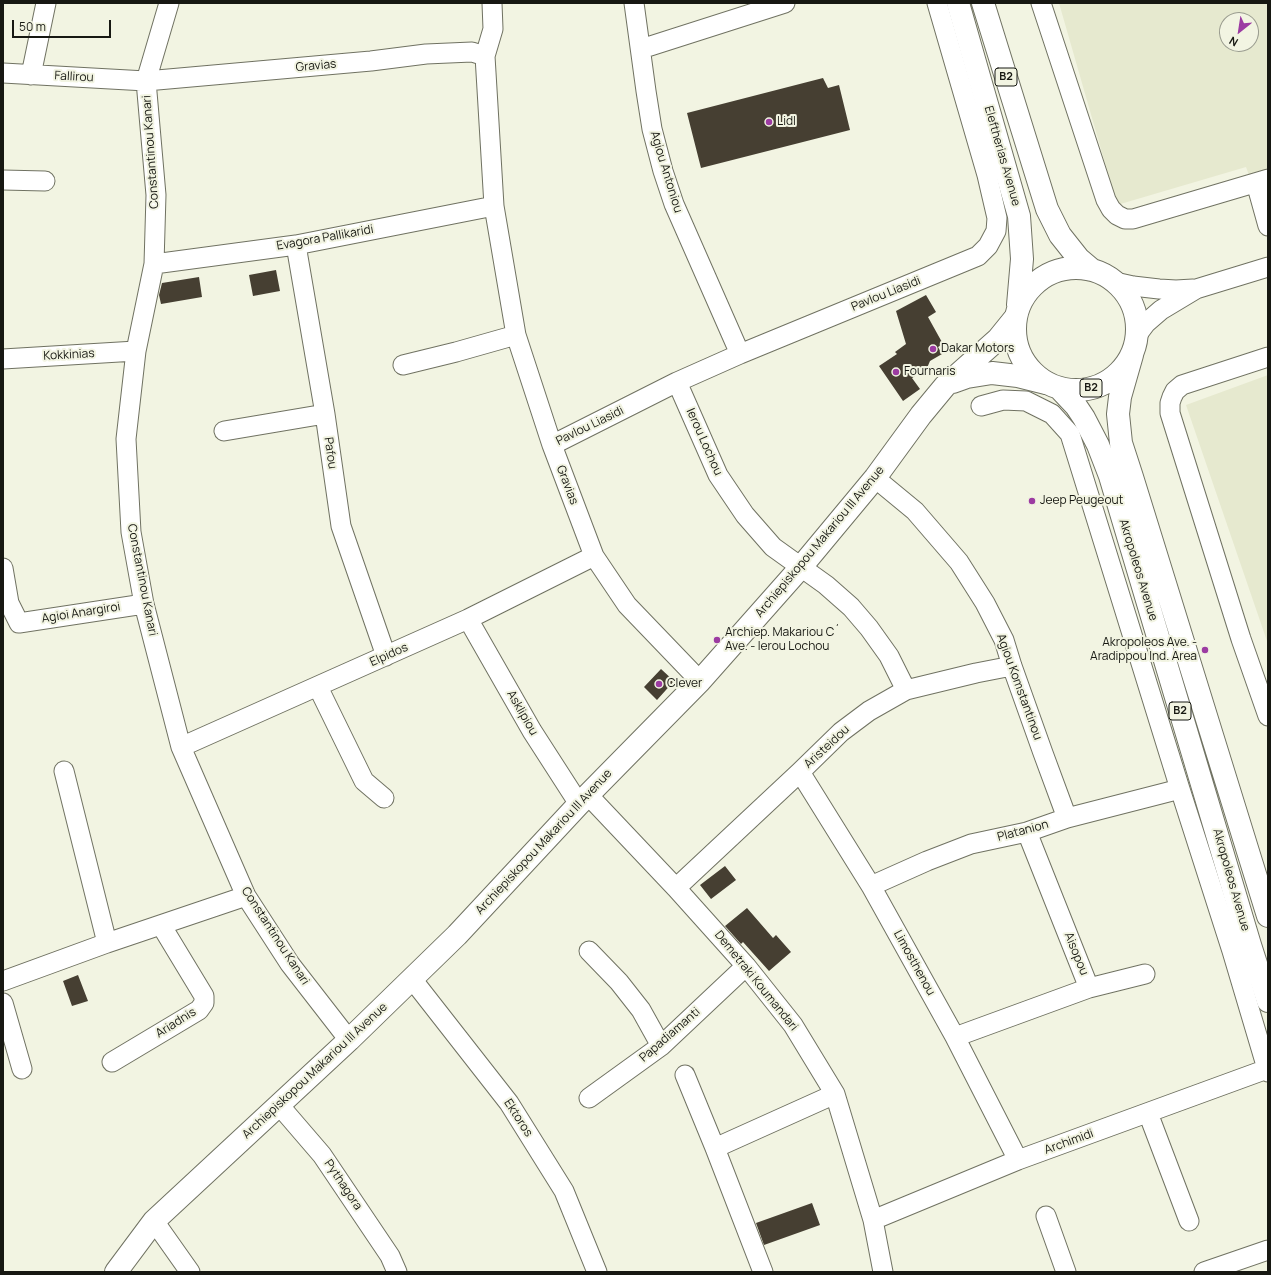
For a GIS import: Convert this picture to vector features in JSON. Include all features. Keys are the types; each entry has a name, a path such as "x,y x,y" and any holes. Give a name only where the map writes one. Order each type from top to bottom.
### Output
{"main road":[{"name":"Eleftherias Avenue","path":"958,3 1019,216 1022,259 1016,315"},
{"name":"B2","path":"983,3 1047,208 1060,235 1079,259 1092,270"},
{"name":"B2","path":"1084,268 1092,270 1115,282 1124,291 1132,306 1137,323 1134,345 1119,374 1110,381 1098,387 1086,390 1073,391 1053,386 1031,371 1020,356 1015,337 1016,315 1025,295 1035,284 1047,275 1066,269 1084,268"},
{"name":"Archiepiskopou Makariou III Avenue","path":"116,1272 154,1221 349,1040 412,979 456,935 583,800 700,681 801,567 875,478 945,386 998,339 1016,315"},
{"name":"Akropoleos Avenue","path":"1134,345 1119,403 1118,414 1121,443 1268,916"},
{"name":"Archiepiskopou Makariou III Avenue","path":"945,386 967,376 992,373 1018,376 1053,386"},
{"name":"Akropoleos Avenue","path":"1053,386 1076,406 1084,418 1098,445 1110,476 1268,1001"}],"street":[{"path":"31,75 46,3"},
{"name":"Constantinou Kanari","path":"169,3 146,81 156,195 154,264 136,351 126,439 131,532 144,604 181,747 246,896 290,964 349,1040"},
{"name":"Gravias","path":"492,3 492,29 485,56 494,206 516,335 552,445 594,556 627,605 700,681"},
{"name":"Agiou Antoniou","path":"634,3 652,129 663,171 674,204 740,354"},
{"path":"641,49 785,3"},
{"name":"Pavlou Liasidi","path":"552,445 677,382 740,354 978,256 988,246 996,231 997,218 987,175 937,3"},
{"path":"1042,3 1106,200 1111,209 1117,215 1124,219 1133,219 1262,181 1268,226"},
{"name":"Gravias","path":"146,81 371,61 426,54 472,52 485,56"},
{"name":"Fallirou","path":"3,73 146,81"},
{"path":"3,180 45,181"},
{"name":"Evagora Pallikaridi","path":"154,264 296,245 494,206"},
{"name":"Pafou","path":"296,245 341,526 386,656"},
{"path":"1134,345 1146,323 1161,310 1196,289 1268,267"},
{"path":"1115,282 1159,289 1196,289"},
{"path":"403,365 516,335"},
{"name":"Kokkinias","path":"3,359 136,351"},
{"path":"1268,357 1182,385 1175,391 1172,397 1170,403 1170,413 1236,624 1268,716"},
{"name":"Ierou Lochou","path":"677,382 718,476 745,515 773,547 826,585 851,607 870,628 889,656 906,690"},
{"path":"981,406 1003,400 1026,401 1052,414 1070,434 1232,951 1267,1071"},
{"path":"224,431 324,414"},
{"name":"Agiou Komstantinou","path":"875,478 915,511 959,562 985,603 1004,640 1012,666 1068,818"},
{"name":"Elpidos","path":"181,747 468,619 594,556"},
{"name":"Agioi Anargiroi","path":"3,568 9,603 19,622 144,604"},
{"name":"Asklipiou","path":"468,619 532,731 583,800"},
{"name":"Aristeidou","path":"676,888 841,732 870,711 906,690 1012,666"},
{"path":"318,686 364,781 384,798"},
{"path":"64,771 107,942"},
{"name":"Limosthenou","path":"800,772 871,886 955,1037 1018,1160"},
{"name":"Platanion","path":"871,886 927,860 971,844 1027,832 1068,818 1180,789"},
{"name":"Demetraki Koumandari","path":"583,800 676,888 746,966 793,1025 835,1094 873,1220 884,1272"},
{"name":"Aisopou","path":"955,1037 1089,988 1027,832"},
{"path":"3,981 107,942 246,896"},
{"name":"Ariadnis","path":"112,1062 199,1010 204,1003 204,996 161,925"},
{"path":"589,951 619,982 641,1010 661,1046"},
{"name":"Papadiamanti","path":"589,1098 661,1046 746,966"},
{"path":"1089,988 1146,974"},
{"name":"Ektoros","path":"412,979 509,1103 564,1191 597,1272"},
{"path":"3,1003 7,1028 22,1069"},
{"name":"Archimidi","path":"873,1220 1018,1160 1267,1071"},
{"path":"685,1075 763,1272"},
{"path":"715,1148 835,1094"},
{"name":"Pythagora","path":"279,1105 322,1155 390,1256 397,1272"},
{"path":"1148,1113 1189,1221"},
{"path":"1046,1216 1066,1272"},
{"path":"154,1221 190,1272"},
{"path":"1204,1272 1268,1250"}],"shaded area":[{"path":"1059,3 1268,3 1268,228 1246,167 1117,205"},
{"path":"1268,375 1268,644 1186,405"}],"building":[{"name":"Lidl","path":"823,78 828,88 839,85 850,130 701,168 687,113"},
{"path":"276,270 280,291 253,296 249,275"},
{"path":"199,277 202,297 161,304 159,295 162,283"},
{"path":"926,295 936,312 928,317 943,344 938,347 942,354 930,361 927,368 912,378 920,389 903,401 879,366 897,354 895,352 906,344 896,311"},
{"name":"Clever","path":"661,669 674,681 657,700 644,687"},
{"path":"725,866 736,880 711,899 700,885"},
{"path":"747,908 773,938 776,935 791,952 769,971 743,942 741,944 725,926"},
{"path":"78,975 88,1001 72,1006 63,981"},
{"path":"812,1203 820,1225 764,1245 756,1223"}],"place":[{"name":"Lidl","path":"769,122"},
{"name":"Dakar Motors","path":"933,349"},
{"name":"Fournaris","path":"896,372"},
{"name":"Jeep Peugeout","path":"1032,501"},
{"name":"Archiep. Makariou C´ Ave. - Ierou Lochou","path":"717,640"},
{"name":"Akropoleos Ave. - Aradippou Ind. Area","path":"1205,650"},
{"name":"Clever","path":"659,684"}]}
